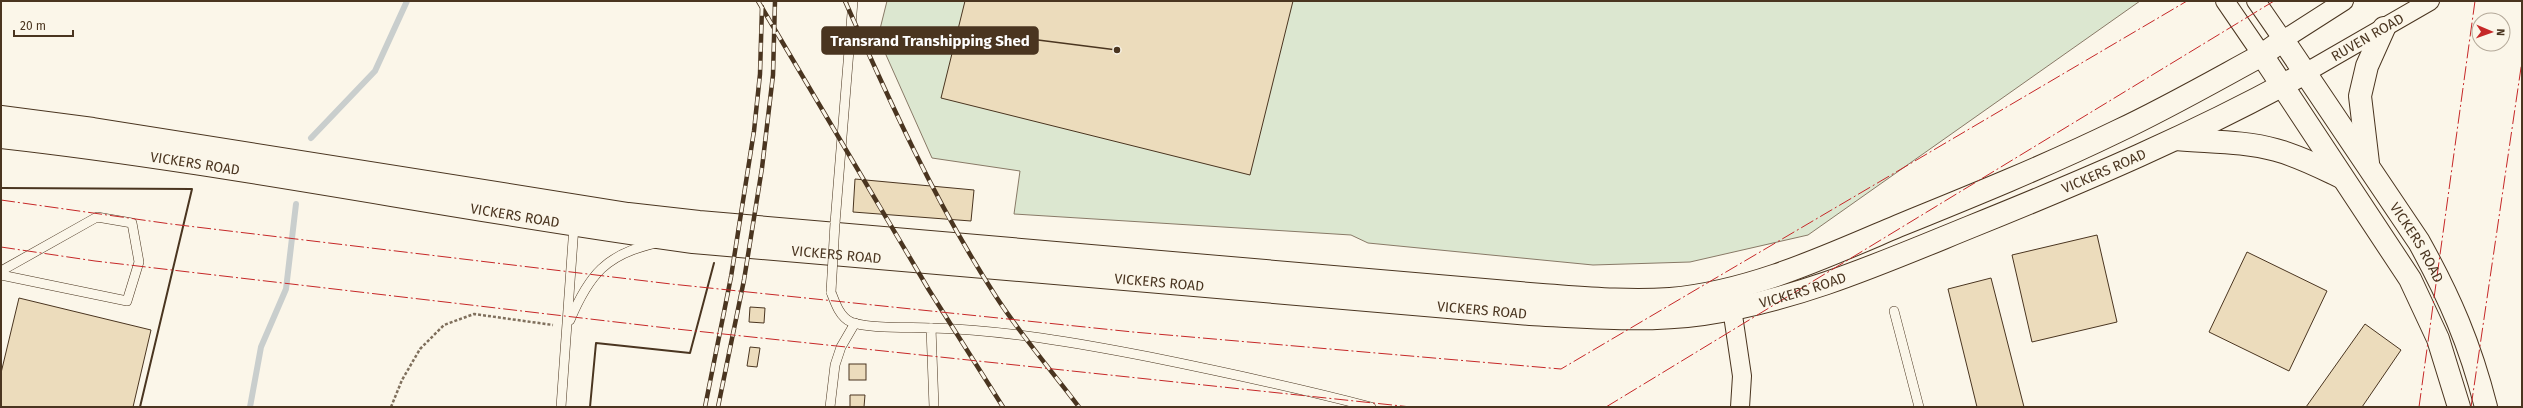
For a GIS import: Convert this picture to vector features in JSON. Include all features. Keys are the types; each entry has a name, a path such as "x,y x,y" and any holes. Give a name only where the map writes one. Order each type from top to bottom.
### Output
{"main road":[{"path":"2369,169 2360,96 2367,66 2384,28"},
{"name":"VICKERS ROAD","path":"1,137 82,146 570,218 699,222 1607,300 1671,298 1731,299 1782,273 2059,159 2173,103 2262,55 2284,40 2419,242 2446,293 2466,338 2486,407"},
{"name":"VICKERS ROAD","path":"2262,55 2342,178 2396,256 2424,306 2440,346 2458,407"},
{"name":"VICKERS ROAD","path":"1,117 108,131 570,218 673,240 807,254 1537,314 1642,319 1674,318 1731,299 1837,279 1909,252 2083,181 2176,140 2305,73"},
{"path":"2176,140 2251,145 2276,150 2305,159 2342,178"}],"street":[{"path":"2225,1 2262,55"},
{"path":"2256,1 2284,40 2344,1"},
{"name":"RUVEN ROAD","path":"2305,73 2430,1"},
{"path":"1731,299 1742,376 1740,407"}],"lane":[{"path":"853,1 836,208 831,292 835,305 844,316 855,323 981,330 1108,349 1297,388 1371,407"},
{"path":"1,271 98,217 132,223 139,262 127,301 1,275"},
{"path":"561,407 567,326 570,218"},
{"path":"567,326 581,294 595,273 618,257 641,247 673,240"},
{"path":"1894,311 1919,407"},
{"path":"830,407 835,364 841,347 855,323"},
{"path":"931,328 934,407"}],"path":[{"path":"391,407 402,380 420,349 444,325 474,314 567,326"}],"green space":[{"path":"887,1 2140,1 1808,235 1690,262 1593,265 1368,243 1351,235 1014,214 1020,171 932,158 878,37"}],"building":[{"path":"965,1 1293,1 1250,175 941,98"},
{"path":"855,179 974,190 971,221 853,212"},
{"path":"2097,235 2117,322 2032,342 2012,255"},
{"path":"2247,252 2327,291 2289,371 2209,332"},
{"path":"1991,278 2024,407 1977,407 1948,289"},
{"path":"19,298 151,330 133,407 1,407 1,373"},
{"path":"750,307 765,308 764,323 749,322"},
{"path":"2365,324 2401,350 2362,407 2306,407"},
{"path":"750,347 760,348 757,367 747,366"},
{"path":"849,364 866,364 866,380 849,380"},
{"path":"850,395 865,395 864,407 850,407"}],"waterway":[{"path":"311,138 375,71 407,1"},
{"path":"250,407 261,347 286,289 296,204"}],"railway":[{"path":"758,1 929,290 1003,407"},
{"path":"718,407 744,280 762,168 773,75 775,1"},
{"path":"845,1 914,151 973,260 1015,324 1079,407"},
{"path":"705,407 731,277 754,131 760,74 762,7"}],"wall":[{"path":"1,188 192,189 140,407"},
{"path":"590,407 596,343 690,353 714,263"}],"power":[{"path":"1,200 171,224 671,284 1133,332 1561,369 2187,1"},
{"path":"1606,407 2274,1"},
{"path":"2419,407 2475,1"},
{"path":"2471,407 2522,61"},
{"path":"1,247 95,261 667,328 1411,407"}],"place":[{"name":"Transrand Transhipping Shed","path":"1117,50"}]}
